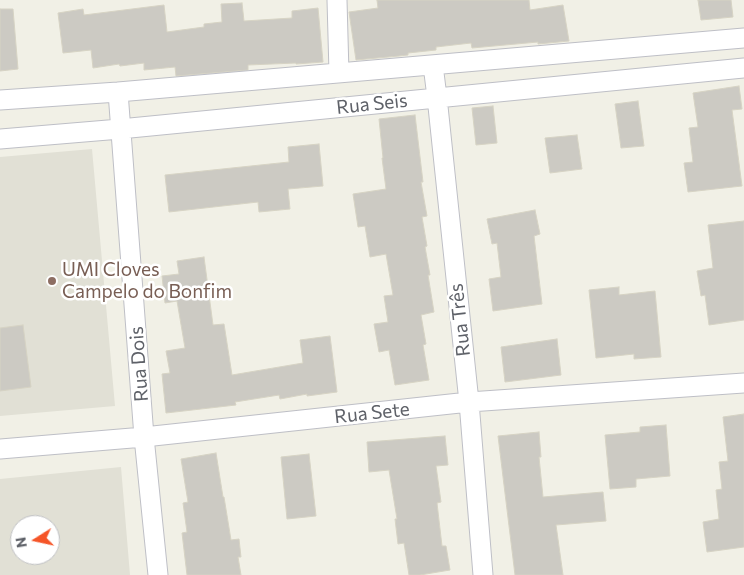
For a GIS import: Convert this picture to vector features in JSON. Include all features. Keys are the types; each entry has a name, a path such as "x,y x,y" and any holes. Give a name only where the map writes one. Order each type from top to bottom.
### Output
{"street":[{"path":"336,0 339,73"},
{"path":"0,100 118,92 744,38"},
{"name":"Rua Três","path":"433,65 469,402 483,575"},
{"name":"Rua Seis","path":"0,139 120,130 744,68"},
{"name":"Rua Dois","path":"118,92 144,437 158,575"},
{"name":"Rua Sete","path":"0,449 144,437 469,402 744,383"}],"shaded area":[{"name":"UMI Cloves Campelo do Bonfim","path":"92,149 115,406 0,416 0,157"},
{"path":"121,467 130,575 0,575 0,479"}],"building":[{"path":"377,0 529,0 530,10 563,5 569,41 472,48 471,43 436,47 436,50 408,53 408,55 356,60 349,12 378,8"},
{"path":"698,0 731,0 733,17 701,20"},
{"path":"242,3 244,21 292,18 292,11 318,8 323,62 248,65 248,70 176,76 175,67 144,70 144,63 93,68 91,50 63,53 58,13 83,9 84,15 164,5 167,32 204,27 204,24 222,22 221,4"},
{"path":"0,9 13,9 18,69 0,71"},
{"path":"739,86 742,109 732,110 742,186 688,192 684,163 693,162 689,128 698,127 693,93"},
{"path":"638,101 644,146 621,148 615,104"},
{"path":"493,106 497,143 476,145 472,108"},
{"path":"415,115 423,182 421,182 427,216 422,217 434,312 421,315 426,344 423,345 429,380 395,385 389,350 379,352 374,324 388,322 384,296 393,295 386,254 370,257 365,226 358,227 353,194 386,189 379,119"},
{"path":"577,135 582,169 550,173 545,138"},
{"path":"319,144 323,186 288,189 290,209 259,212 258,202 169,212 165,175 289,162 288,147"},
{"path":"535,210 540,234 534,236 542,304 493,311 489,279 501,277 497,243 492,244 487,219"},
{"path":"744,221 744,320 709,325 705,295 701,296 697,271 713,268 708,225"},
{"path":"204,257 213,325 224,324 232,375 303,363 300,340 330,336 337,392 307,396 307,394 280,399 279,395 235,402 236,405 166,413 162,374 170,373 166,351 185,348 177,301 165,303 162,276 179,274 177,261"},
{"path":"619,287 619,295 655,291 661,357 634,359 634,354 596,358 589,290"},
{"path":"23,325 31,387 0,391 0,328"},
{"path":"557,339 561,375 505,382 501,347"},
{"path":"744,414 744,547 707,552 703,522 719,519 716,490 722,489 719,462 728,461 723,417"},
{"path":"666,425 670,476 636,479 636,487 610,489 605,435 640,432 640,427"},
{"path":"539,432 541,457 539,457 543,497 603,492 606,521 556,525 563,575 515,575 498,436"},
{"path":"445,436 448,465 436,466 441,502 437,503 442,546 446,546 450,570 409,575 404,543 398,544 395,519 397,519 389,470 369,472 367,442"},
{"path":"216,453 231,540 239,539 241,557 238,557 241,575 187,575 182,533 187,532 183,503 188,502 181,459"},
{"path":"309,454 316,516 287,519 281,457"}],"place":[{"name":"UMI Cloves Campelo do Bonfim","path":"52,281"}]}
